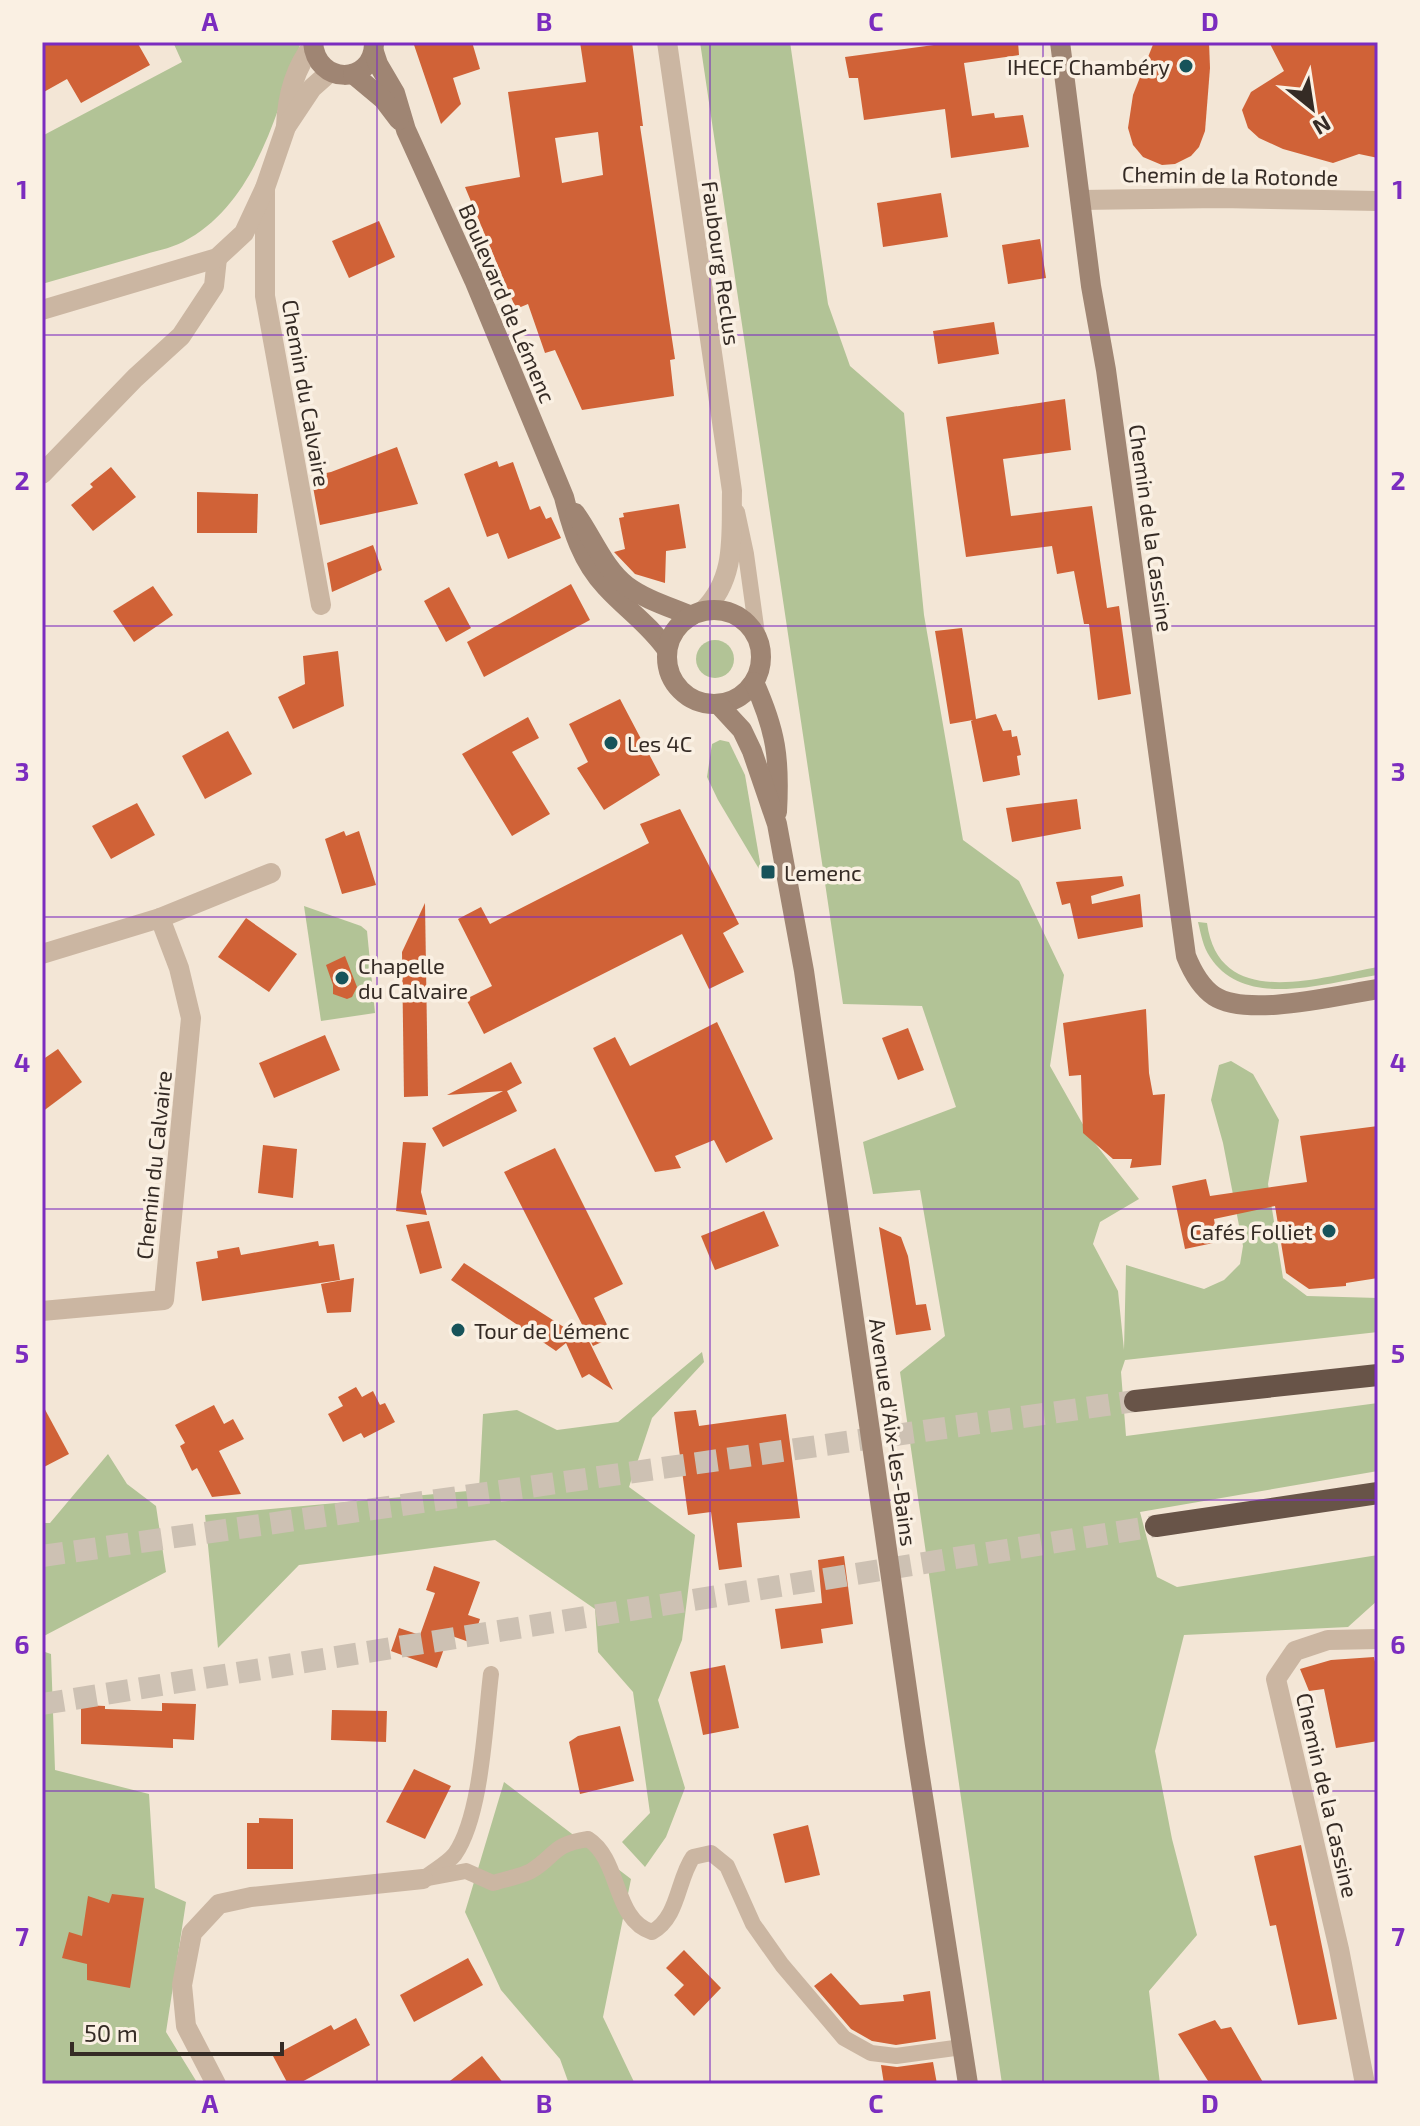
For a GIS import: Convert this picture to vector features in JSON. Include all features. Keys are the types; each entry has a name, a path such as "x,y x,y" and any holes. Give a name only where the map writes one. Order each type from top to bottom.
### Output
{"highway":[{"path":"1135,1401 1378,1375"},
{"path":"1156,1526 1378,1493"}],"main road":[{"name":"Chemin de la Cassine","path":"1060,42 1091,286 1116,436 1186,956 1196,976 1213,995 1229,1003 1253,1006 1378,989"},
{"path":"313,43 321,65 337,75 353,74 370,62 374,47"},
{"name":"Boulevard de Lémenc","path":"374,47 378,64 395,93 406,130 474,280 564,497 574,533 592,570 654,632 667,650"},
{"name":"Boulevard de Lémenc","path":"353,74 383,99 406,130"},
{"name":"Boulevard de Lémenc","path":"564,497 604,560 625,584 645,597 697,614"},
{"path":"720,610 737,615 750,626 758,641 761,662 754,682 732,700 718,704 700,702 686,694 675,682 668,667 667,650 679,625 697,614 720,610"},
{"name":"Avenue d'Aix-les-Bains","path":"754,682 769,716 776,743 779,773 777,824"},
{"name":"Avenue d'Aix-les-Bains","path":"718,704 742,730 777,824 804,971 915,1745 968,2084"}],"street":[{"name":"Faubourg Reclus","path":"667,42 732,491 731,557 720,590 697,614"},
{"path":"286,127 287,98 304,56 313,43"},
{"path":"42,310 217,258 244,233 265,188 286,127 312,88 330,72"},
{"name":"Chemin du Calvaire","path":"265,188 265,296 321,605"},
{"name":"Chemin de la Rotonde","path":"1081,200 1220,198 1378,201"},
{"path":"42,474 181,336 214,286 217,258"},
{"path":"42,954 160,918 271,873"},
{"name":"Chemin du Calvaire","path":"42,1311 164,1300 191,1018 179,968 160,918"},
{"name":"Chemin de la Cassine","path":"1365,2084 1339,1949 1276,1679 1295,1651 1328,1640 1378,1639"},
{"path":"216,2084 186,2026 182,1985 192,1933 219,1904 251,1897 423,1879"}],"lane":[{"name":"Faubourg Reclus","path":"732,491 746,554 758,641"},
{"path":"423,1879 454,1857 465,1835 473,1803 491,1674"},
{"path":"423,1879 466,1871 493,1883 532,1870 570,1841 588,1839 604,1854 633,1919 643,1929 652,1932 662,1926 670,1912 685,1868 693,1857 711,1853 727,1866 753,1924 782,1965 844,2038 871,2053 896,2056 962,2047"}],"green space":[{"path":"173,42 301,42 272,126 246,181 229,205 208,225 183,242 42,284 42,136 182,62"},
{"path":"700,42 790,42 828,304 850,366 904,413 924,615 963,840 1019,881 1064,975 1050,1066 1090,1137 1139,1199 1100,1222 1093,1244 1118,1291 1124,1350 1126,1265 1204,1289 1224,1280 1240,1264 1243,1246 1223,1143 1211,1100 1219,1065 1231,1061 1253,1074 1279,1120 1268,1184 1283,1278 1307,1296 1378,1298 1378,1332 1125,1360 1121,1372 1126,1436 1378,1403 1378,1471 1140,1512 1157,1577 1177,1587 1378,1555 1378,1600 1348,1627 1184,1635 1155,1751 1172,1839 1197,1935 1149,1991 1160,2084 1002,2084 900,1372 945,1336 920,1190 873,1194 863,1142 956,1107 922,1006 843,1004"},
{"path":"715,640 729,645 734,659 729,673 715,678 701,673 696,659 701,645"},
{"path":"720,740 729,742 745,775 762,874 707,777 712,744"},
{"path":"304,906 361,926 367,931 375,1013 321,1021"},
{"path":"1198,922 1207,923 1215,951 1230,969 1251,979 1301,981 1378,967 1378,975 1288,989 1244,984 1225,974 1210,957"},
{"path":"702,1352 704,1362 652,1418 629,1487 695,1535 682,1640 658,1700 685,1788 666,1837 645,1867 622,1842 650,1813 633,1692 598,1652 595,1609 495,1540 299,1565 218,1648 205,1515 479,1490 483,1414 517,1410 557,1430 618,1422"},
{"path":"108,1454 127,1484 156,1506 166,1572 42,1637 42,1523 50,1523"},
{"path":"42,1651 51,1654 55,1770 149,1794 155,1888 186,1902 166,2032 198,2084 42,2084"},
{"path":"504,1782 631,1879 603,2017 635,2084 569,2084 560,2059 501,1990 465,1912"}],"building":[{"path":"42,42 137,42 150,65 81,103 67,79 42,93"},
{"path":"413,42 472,42 480,69 453,78 461,104 441,124"},
{"path":"580,42 632,42 643,126 640,126 675,359 670,360 674,396 582,410 555,350 545,353 528,304 516,309 465,187 520,177 508,92 586,82","holes":["598,132 603,175 562,183 555,138"]},
{"path":"956,42 1018,42 1019,55 964,63 972,116 994,113 995,118 1023,115 1029,147 951,158 945,109 864,120 858,78 849,78 845,57"},
{"path":"1154,42 1209,42 1205,131 1199,147 1191,156 1175,164 1162,165 1143,157 1133,145 1128,128 1133,95"},
{"path":"1269,42 1378,42 1378,158 1359,154 1333,163 1283,149 1259,138 1248,128 1242,110 1251,92 1284,71"},
{"path":"941,193 948,237 883,247 877,203"},
{"path":"379,221 395,257 349,278 332,241"},
{"path":"1040,239 1046,278 1008,284 1002,245"},
{"path":"994,322 999,354 938,364 933,331"},
{"path":"1065,399 1071,450 1003,459 1011,516 1092,506 1107,608 1119,606 1131,694 1098,700 1089,624 1084,624 1074,571 1057,574 1052,546 966,557 946,417"},
{"path":"397,447 418,504 320,525 311,476 331,472"},
{"path":"497,461 499,467 513,462 530,510 540,506 546,519 551,517 561,538 508,559 498,533 487,537 464,474"},
{"path":"111,467 136,497 93,531 71,505"},
{"path":"197,492 258,494 257,533 197,533"},
{"path":"679,504 686,548 666,551 665,583 635,574 614,552 625,549 619,518 624,517 623,513"},
{"path":"373,545 382,570 332,592 327,563"},
{"path":"571,584 590,620 484,677 467,642"},
{"path":"153,586 173,615 134,642 113,611"},
{"path":"449,587 471,628 446,642 424,601"},
{"path":"962,628 976,719 996,714 1003,731 1011,730 1012,737 1017,736 1021,755 1017,756 1020,775 983,782 973,720 950,724 935,631"},
{"path":"338,651 344,706 293,729 278,697 305,684 303,656"},
{"name":"Les 4C","path":"620,699 660,775 604,810 577,768 588,762 569,724"},
{"path":"528,717 539,738 512,752 550,814 512,836 462,754"},
{"path":"228,731 252,774 205,799 182,756"},
{"path":"1077,799 1081,829 1012,842 1006,808"},
{"path":"137,803 155,835 111,859 92,826"},
{"path":"680,809 739,924 723,933 744,972 709,989 682,934 484,1034 466,999 492,986 458,919 481,907 490,924 649,843 640,824"},
{"path":"344,831 346,836 359,831 376,885 342,894 325,839"},
{"path":"1122,876 1124,886 1091,896 1092,904 1140,894 1143,927 1078,939 1070,903 1062,905 1056,882"},
{"path":"425,903 428,1096 404,1097 402,952"},
{"path":"246,918 297,954 269,992 218,957"},
{"name":"Chapelle du Calvaire","path":"345,956 357,987 352,997 347,999 333,994 326,965"},
{"path":"1146,1009 1153,1095 1165,1094 1161,1165 1130,1168 1132,1159 1113,1159 1083,1133 1081,1075 1069,1076 1063,1023"},
{"path":"717,1022 773,1139 726,1163 714,1140 675,1156 681,1168 655,1172 593,1048 615,1037 630,1066"},
{"path":"908,1028 924,1070 898,1080 882,1038"},
{"path":"325,1035 340,1070 274,1098 259,1063"},
{"path":"58,1049 82,1082 42,1112 42,1060"},
{"path":"511,1062 522,1083 507,1091 517,1111 443,1147 432,1128 503,1091 447,1095"},
{"name":"Cafés Folliet","path":"1378,1126 1378,1278 1346,1283 1346,1286 1309,1289 1286,1273 1275,1206 1214,1219 1218,1242 1185,1249 1172,1186 1206,1179 1210,1196 1307,1182 1300,1136"},
{"path":"403,1142 426,1143 421,1192 427,1215 396,1211"},
{"path":"263,1145 297,1149 293,1198 258,1193"},
{"path":"555,1148 623,1284 594,1298 613,1337 593,1346 504,1172"},
{"path":"764,1211 779,1246 715,1270 701,1236"},
{"path":"429,1221 442,1268 420,1274 406,1225"},
{"path":"879,1227 901,1237 908,1256 916,1305 926,1304 931,1330 896,1335"},
{"path":"318,1241 319,1246 334,1244 340,1280 202,1301 196,1262 218,1258 217,1251 239,1247 241,1255"},
{"path":"464,1263 584,1340 586,1335 613,1390 589,1374 582,1378 566,1343 556,1351 451,1280"},
{"path":"354,1278 351,1312 327,1313 321,1284"},
{"path":"356,1387 362,1397 373,1391 380,1405 385,1403 395,1422 364,1438 361,1433 343,1442 328,1414 343,1406 338,1397"},
{"path":"42,1404 69,1454 42,1468"},
{"path":"214,1405 224,1424 233,1419 244,1439 219,1451 241,1494 212,1497 197,1468 192,1471 180,1446 185,1443 175,1425"},
{"path":"696,1410 699,1426 786,1414 800,1518 737,1523 742,1567 719,1570 711,1512 688,1515 674,1412"},
{"path":"844,1556 853,1624 821,1629 823,1643 781,1649 775,1609 822,1603 818,1560"},
{"path":"434,1566 480,1582 468,1615 480,1619 472,1643 449,1635 437,1668 391,1651 399,1628 420,1635 435,1593 426,1590"},
{"path":"1374,1657 1378,1676 1378,1741 1336,1748 1324,1689 1309,1691 1300,1669 1331,1660"},
{"path":"725,1665 739,1728 703,1735 690,1672"},
{"path":"162,1703 196,1704 194,1740 173,1739 173,1748 81,1744 81,1705 162,1711"},
{"path":"332,1710 387,1711 386,1742 331,1740"},
{"path":"620,1726 634,1781 580,1794 569,1742 578,1736"},
{"path":"414,1769 451,1786 425,1839 386,1822"},
{"path":"259,1818 293,1819 293,1869 247,1869 247,1823 259,1823"},
{"path":"808,1825 820,1875 785,1883 773,1834"},
{"path":"1301,1845 1337,2019 1298,2025 1276,1925 1270,1926 1254,1856"},
{"path":"112,1894 144,1898 130,1988 87,1980 87,1964 62,1958 69,1932 82,1936 88,1896 109,1903"},
{"path":"684,1950 721,1988 694,2016 674,1995 684,1985 666,1968"},
{"path":"468,1958 483,1985 414,2022 400,1995"},
{"path":"831,1973 860,2005 904,2001 903,1995 930,1991 936,2039 896,2045 872,2041 851,2029 814,1986"},
{"path":"356,2018 370,2045 298,2084 288,2084 273,2056 331,2025 334,2030"},
{"path":"1215,2020 1221,2029 1231,2027 1264,2084 1210,2084 1178,2034"},
{"path":"482,2056 504,2084 446,2084"},
{"path":"933,2062 937,2084 884,2084 881,2065 897,2067"}],"tunnel":[{"path":"42,1556 1135,1401"},
{"path":"42,1704 1156,1526"}],"place":[{"name":"IHECF Chambéry","path":"1186,66"},
{"name":"Les 4C","path":"611,743"},
{"name":"Lemenc","path":"768,872"},
{"name":"Chapelle du Calvaire","path":"342,978"},
{"name":"Cafés Folliet","path":"1329,1231"},
{"name":"Tour de Lémenc","path":"458,1330"}]}
